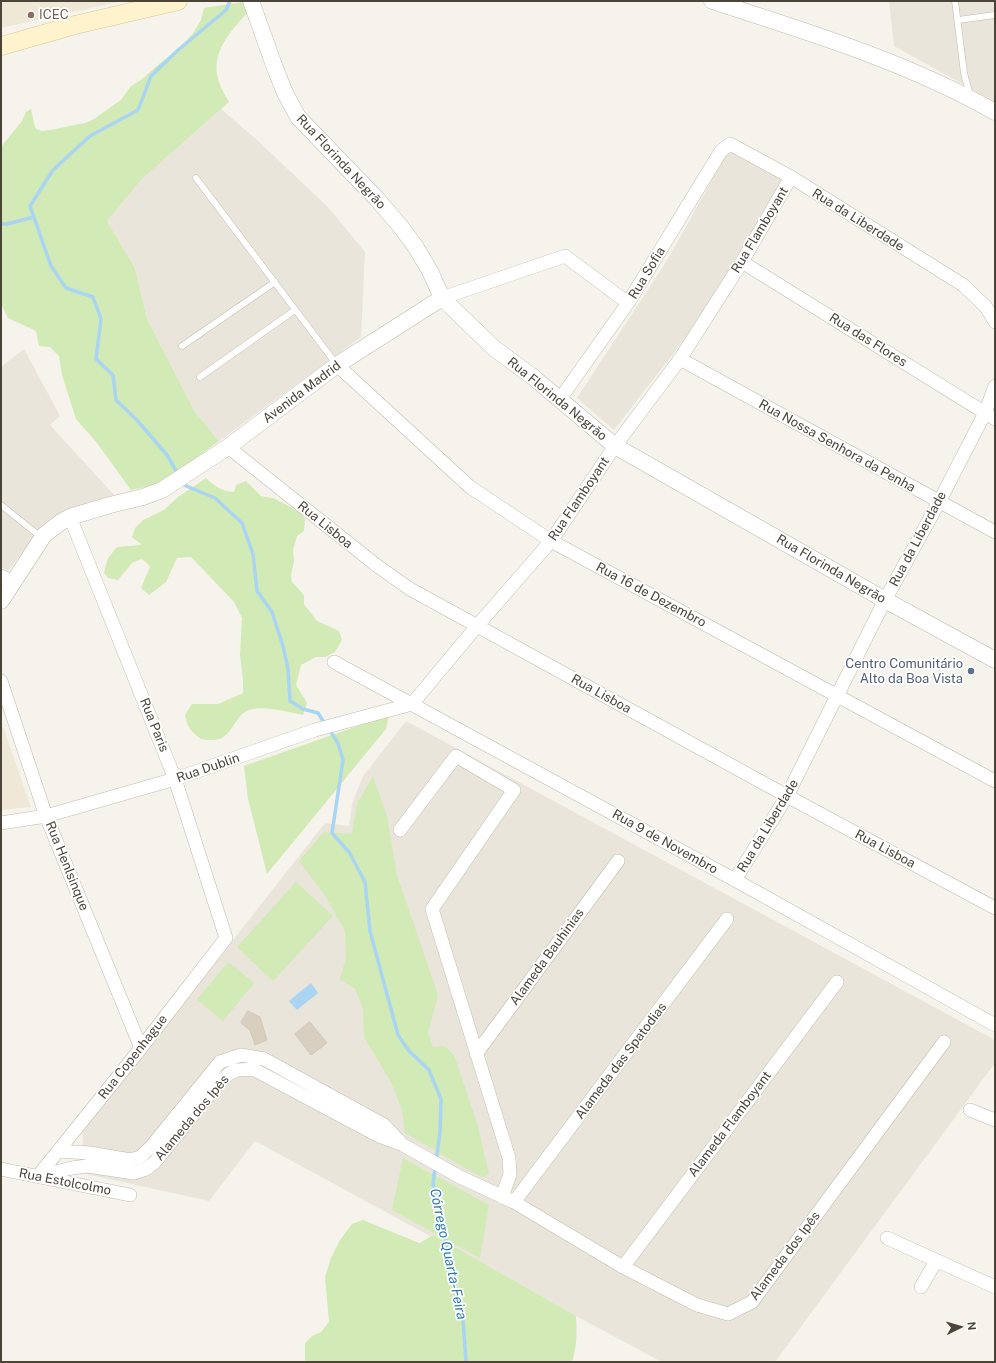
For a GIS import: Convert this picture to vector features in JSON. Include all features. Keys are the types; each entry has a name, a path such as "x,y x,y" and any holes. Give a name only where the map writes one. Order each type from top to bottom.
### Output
{"main road":[{"path":"1,46 75,25 177,1"}],"street":[{"name":"Rua Florinda Negrão","path":"251,1 285,93 298,117 377,199 401,227 415,246 430,271 442,298 495,349 533,377 615,446 886,600 995,660"},
{"path":"712,1 824,37 906,69 970,98 995,112"},
{"name":"Rua da Liberdade","path":"730,144 791,177 963,285 986,307 995,322"},
{"name":"Rua Sofia","path":"560,400 628,303 721,151 730,144"},
{"name":"Rua Flamboyant","path":"412,704 476,626 551,541 615,446 680,359 742,262 791,177"},
{"name":"Avenida Madrid","path":"1,601 7,580 42,538 61,522 70,517 143,497 162,490 228,447 337,365 442,298 565,256 628,303"},
{"name":"Rua das Flores","path":"742,262 990,416"},
{"name":"Rua Nossa Senhora da Penha","path":"680,359 995,532"},
{"name":"Rua 16 de Dezembro","path":"337,365 470,487 551,541 995,781"},
{"name":"Rua da Liberdade","path":"735,880 787,796 886,600 939,502 990,416 995,386"},
{"name":"Rua Lisboa","path":"228,447 376,565 410,589 787,796 995,908"},
{"name":"Rua Paris","path":"70,517 175,779 226,938"},
{"name":"Rua 9 de Novembro","path":"334,662 735,880 995,1025"},
{"name":"Rua Henlsinque","path":"1,681 46,816 141,1048"},
{"name":"Rua Dublin","path":"1,823 46,816 175,779 315,730 412,704"},
{"path":"400,830 456,756 514,790 432,909 509,1158 510,1174 508,1199"},
{"name":"Alameda Bauhinias","path":"476,1054 618,860"},
{"name":"Alameda das Spatodias","path":"508,1199 727,919"},
{"name":"Rua Copenhague","path":"38,1176 141,1048 226,938"},
{"name":"Alameda Flamboyant","path":"624,1267 837,982"},
{"name":"Alameda dos Ipês","path":"403,1145 384,1125 264,1059 241,1055 220,1062 150,1148 132,1166 146,1169 155,1162 228,1073 241,1069 255,1070 379,1136 403,1145 460,1177 508,1199 624,1267 697,1305 728,1314 752,1302 944,1042"},
{"path":"255,1070 264,1059"},
{"path":"220,1062 228,1073"},
{"path":"970,1110 995,1120"},
{"path":"58,1151 75,1152 132,1166"},
{"path":"72,1168 75,1152"},
{"name":"Rua Estolcolmo","path":"1,1166 38,1176 130,1195"},
{"path":"38,1176 88,1166 132,1166"},
{"path":"887,1238 995,1287"},
{"path":"921,1287 936,1261"}],"lane":[{"path":"955,1 964,73 970,98"},
{"path":"958,20 995,15"},
{"path":"196,178 337,365"},
{"path":"182,346 275,282"},
{"path":"200,377 295,310"},
{"path":"1,505 42,538"}],"shaded area":[{"name":"ICEC","path":"1,1 123,1 1,28"},
{"path":"889,1 995,1 995,102 894,46"},
{"path":"221,109 257,140 328,207 365,252 361,337 219,441 195,412 147,319 135,268 107,221 142,179"},
{"path":"728,151 784,179 694,327 614,430 577,398 668,259"},
{"path":"24,349 60,416 50,425 116,497 31,542 8,571 1,567 1,367"},
{"path":"1,721 31,807 1,810"},
{"path":"406,721 995,1040 995,1063 775,1362 662,1362 576,1316 434,1235 430,1236 255,1141 209,1201 77,1172 83,1142 82,1132 325,823 349,826 352,804 363,776"}],"green space":[{"path":"243,2 249,11 229,35 219,52 217,61 219,82 229,102 142,179 107,221 135,268 147,319 195,412 219,441 173,475 155,485 131,490 97,443 76,419 62,375 59,356 50,347 39,346 36,331 8,318 1,304 1,147 22,121 26,112 31,109 36,129 42,131 85,123 94,119 121,100 131,86 141,80 180,48 194,32 201,20 204,8"},
{"path":"206,478 219,488 234,492 236,485 246,481 261,496 273,498 301,513 305,519 304,531 297,536 293,550 294,561 291,575 292,582 304,595 304,604 317,621 339,631 342,640 335,652 325,657 316,657 301,665 296,685 307,703 303,715 262,708 249,710 239,717 224,737 210,740 201,739 189,728 185,715 192,704 218,704 243,693 240,655 242,618 234,602 191,557 177,558 166,582 149,595 141,588 150,567 141,559 132,563 118,580 108,578 104,573 108,558 117,547 142,545 132,537 135,528 143,520 164,510 178,497"},
{"path":"389,715 386,729 267,874 248,799 244,766"},
{"path":"373,776 387,816 397,875 438,995 428,1033 433,1047 445,1046 454,1055 477,1123 489,1174 484,1177 472,1172 405,1133 402,1110 391,1082 364,1037 363,1009 355,989 340,979 346,958 345,931 324,894 299,861 324,832 352,834 357,804"},
{"path":"296,882 333,916 273,981 237,947"},
{"path":"228,962 254,983 223,1021 197,1000"},
{"path":"403,1158 489,1205 480,1258 392,1210"},
{"path":"363,1220 419,1243 434,1235 576,1316 575,1351 572,1362 305,1362 305,1343 312,1336 321,1332 329,1322 325,1277 331,1258 340,1240 352,1224"}],"water":[{"path":"311,983 318,993 297,1010 289,1001"}],"building":[{"path":"248,1011 260,1017 267,1040 255,1045 250,1030 241,1023"},
{"path":"310,1022 327,1043 311,1055 295,1034"}],"waterway":[{"name":"Córrego Quarta-Feira","path":"178,474 167,455 136,419 116,400 113,375 96,359 101,319 93,297 66,288 51,266 30,206 53,170 90,136 138,110 151,76 177,51 226,10 230,1"},
{"path":"1,224 7,224 34,217"},
{"name":"Córrego Quarta-Feira","path":"182,481 184,485 215,498 242,523 253,554 257,591 272,612 283,646 288,669 290,701 303,709 318,713 325,724"},
{"name":"Córrego Quarta-Feira","path":"329,729 338,743 343,760 332,833 349,852 365,882 370,931 398,1035 409,1051 429,1070 441,1099 440,1133 436,1161"},
{"name":"Córrego Quarta-Feira","path":"435,1167 433,1185 440,1204 449,1265 463,1319 466,1362"}],"place":[{"name":"ICEC","path":"31,15"},
{"name":"Centro Comunitário Alto da Boa Vista","path":"971,671"}]}
